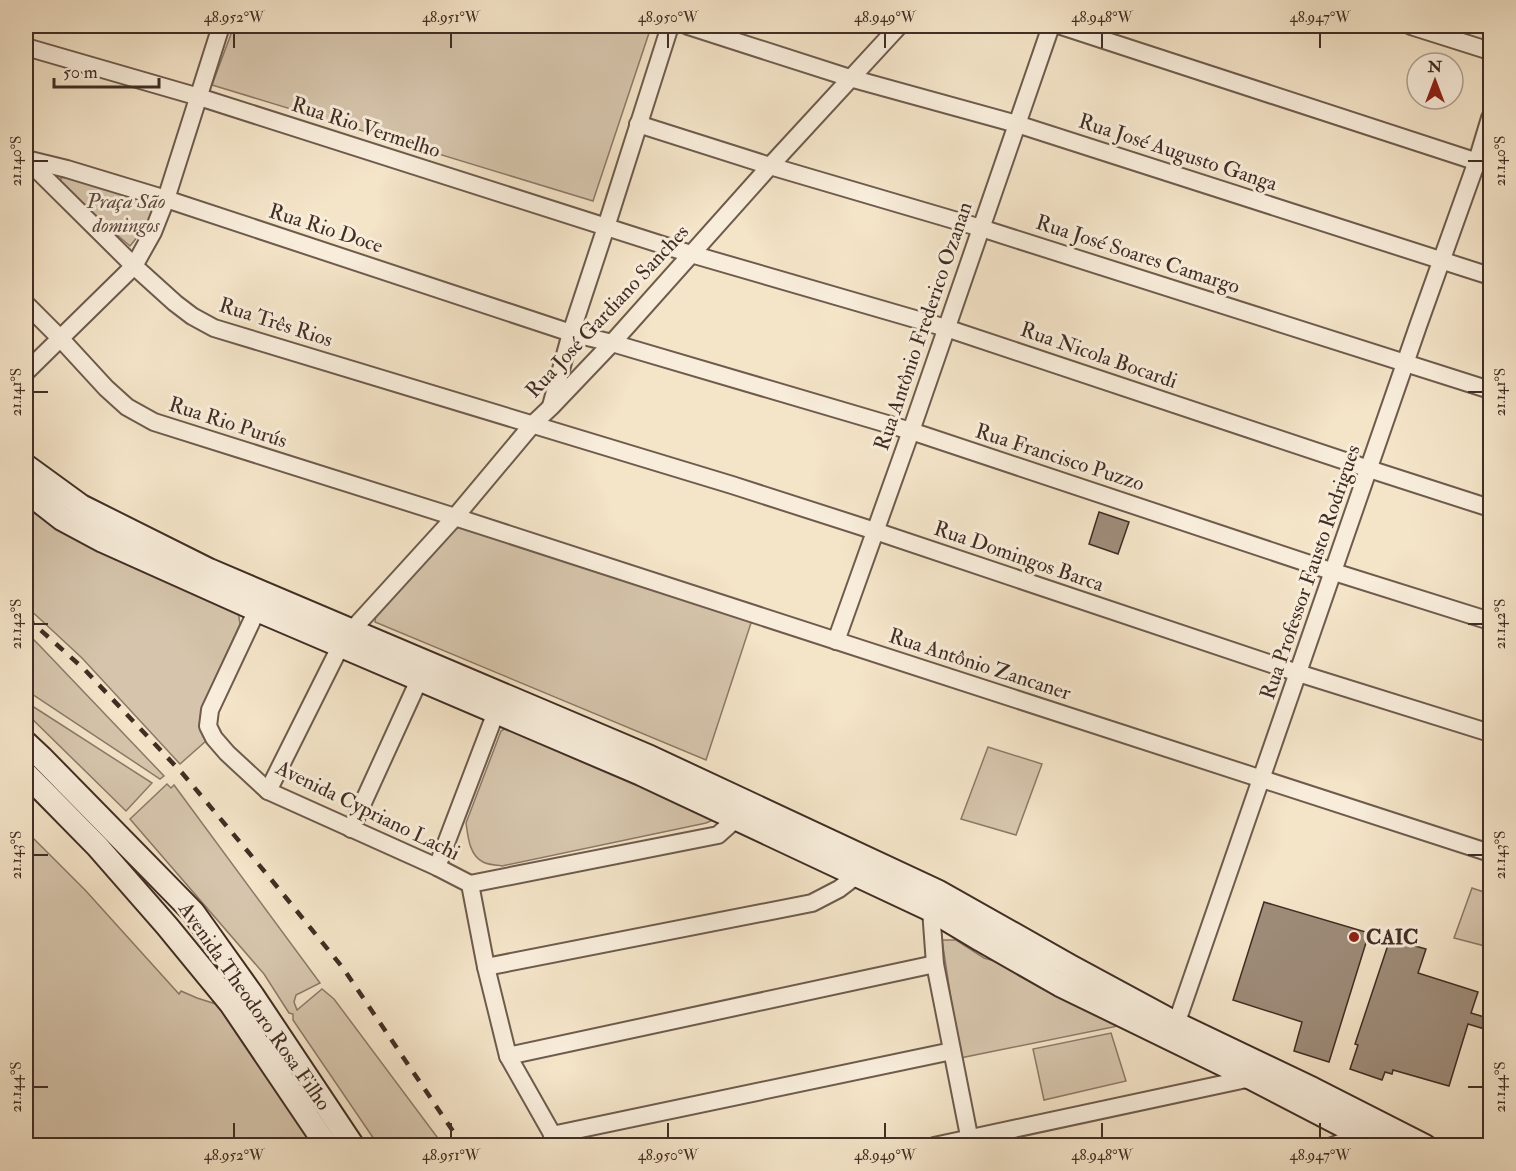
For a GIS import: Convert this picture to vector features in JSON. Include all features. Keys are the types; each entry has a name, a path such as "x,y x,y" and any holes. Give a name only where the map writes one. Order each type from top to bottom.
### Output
{"main road":[{"path":"26,466 81,506 209,570 321,618 347,638 419,680 496,712 645,766 738,819 856,876 935,901"},
{"path":"26,491 62,519 104,541 257,610 347,638 645,766 935,901 981,940 1060,985 1313,1089 1425,1146"},
{"name":"Avenida Theodoro Rosa Filho","path":"26,743 193,912 253,996 353,1146"},
{"name":"Avenida Theodoro Rosa Filho","path":"26,774 97,846 231,1004 327,1146"},
{"path":"1174,1031 1251,1078 1382,1146"}],"street":[{"path":"26,372 134,266 153,232 166,199 221,26"},
{"path":"551,407 571,333 670,26"},
{"name":"Rua José Augusto Ganga","path":"688,26 850,78 1017,124 1491,276"},
{"name":"Rua José Gardiano Sanches","path":"268,791 347,638 455,517 532,425 612,343 899,26"},
{"name":"Rua Antônio Frederico Ozanan","path":"836,641 1051,26"},
{"path":"1061,26 1484,163"},
{"path":"1411,26 1491,51"},
{"name":"Rua Rio Vermelho","path":"26,47 199,97 692,254"},
{"name":"Rua Professor Fausto Rodrigues","path":"1174,1031 1442,261 1484,163 1491,118"},
{"name":"Rua José Soares Camargo","path":"638,124 770,166 981,228 1491,390"},
{"name":"Rua Rio Doce","path":"26,159 68,169 166,199 571,333 612,343"},
{"name":"Rua Três Rios","path":"26,159 134,266 175,303 214,328 532,425"},
{"path":"55,188 68,169"},
{"name":"Rua Nicola Bocardi","path":"692,254 946,328 1369,470 1491,508"},
{"name":"Rua Rio Purús","path":"26,304 106,388 126,406 154,422 455,517"},
{"name":"Rua Francisco Puzzo","path":"612,343 910,431 1334,572 1491,621"},
{"name":"Rua Domingos Barca","path":"532,425 634,454 875,531 1298,673 1491,733"},
{"name":"Rua Antônio Zancaner","path":"455,517 1491,852"},
{"name":"Avenida Cypriano Lachi","path":"257,610 210,710 208,726 214,738 268,791 470,884 486,967 508,1056 556,1140"},
{"path":"351,829 419,680"},
{"path":"437,867 496,712"},
{"path":"470,884 718,835 738,819"},
{"path":"486,967 812,903 839,889 856,876"},
{"path":"935,901 935,964 970,1142"},
{"path":"508,1056 935,964"},
{"path":"556,1140 952,1051"},
{"path":"934,1146 970,1142 1251,1078"},
{"path":"1332,1146 1361,1135"}],"green space":[{"path":"234,26 637,26 650,30 593,201 212,85"},
{"name":"Praça São domingos","path":"69,173 158,198 148,224 130,246 60,186 61,178"},
{"path":"26,499 238,611 240,624 200,717 207,740 180,764 82,658 26,606"},
{"path":"456,527 752,620 706,760 375,622 376,613"},
{"path":"26,632 164,776 160,779 26,690"},
{"path":"26,702 152,783 126,811 26,713"},
{"path":"509,726 520,729 713,820 502,866 485,863 478,859 472,850 466,823 501,731"},
{"path":"988,747 1042,764 1016,835 961,819"},
{"path":"167,784 171,788 174,785 320,983 296,995 294,1002 297,1010 322,989 334,999 443,1145 378,1145 293,1020 293,1014 289,1013 264,974 130,819"},
{"path":"26,831 86,891 179,994 181,991 219,1005 321,1145 26,1145"},
{"path":"1472,888 1490,894 1490,932 1485,946 1454,938"},
{"path":"942,940 956,940 984,958 1016,967 1118,1026 960,1058"},
{"path":"1111,1033 1126,1081 1044,1100 1033,1049"}],"building":[{"path":"1099,512 1129,522 1118,554 1089,544"},
{"path":"1264,902 1369,933 1329,1062 1294,1051 1302,1022 1233,1000"},
{"path":"1390,939 1426,949 1418,973 1478,992 1471,1013 1491,1019 1491,1031 1468,1024 1449,1086 1393,1070 1392,1074 1385,1072 1382,1080 1350,1069 1358,1045 1355,1044"}],"railway":[{"path":"26,617 84,669 183,774 270,878 343,968 463,1146"}],"place":[{"name":"CAIC","path":"1354,937"}]}
